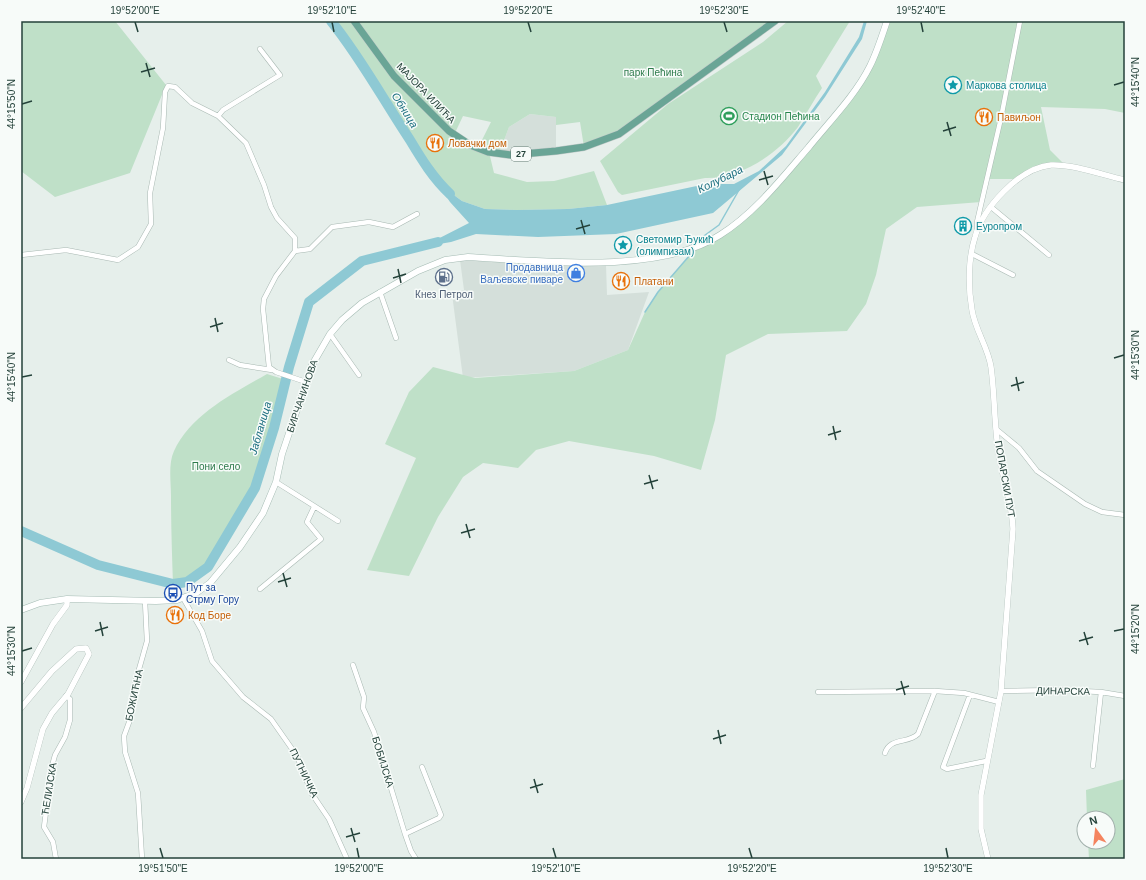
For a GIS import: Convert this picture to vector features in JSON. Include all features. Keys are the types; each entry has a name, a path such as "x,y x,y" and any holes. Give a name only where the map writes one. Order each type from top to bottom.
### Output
{"main road":[{"name":"МАЈОРА ИЛИЋА","path":"354,21 394,76 448,131 470,146 488,152 511,155 573,149 594,144 615,136 628,129 775,21"},
{"name":"БИРЧАНИНОВА","path":"21,610 40,604 67,599 165,601 190,596 210,583 240,547 263,513 276,482 282,454 315,358 330,334 357,307 380,292 425,267 452,258 468,257 590,262 629,261 680,252 712,240 741,219 768,193 854,92 870,66 887,21"}],"street":[{"path":"977,231 977,222 1001,118 1020,21"},
{"path":"218,116 223,110 280,75 260,48"},
{"path":"21,255 66,250 118,260 138,247 151,224 150,193 163,128 165,92 168,86 175,87 192,103 218,116 246,143 264,185 270,207 277,218 295,238 295,251 276,276 264,299 263,308 268,364 274,372"},
{"name":"ПОПАРСКИ ПУТ","path":"988,859 980,815 986,761 1001,691 1013,529 1010,505 999,455 990,362 972,312 970,292 972,254 977,231 991,207 1005,190 1018,179 1045,166 1066,166 1125,180"},
{"path":"991,207 1049,254"},
{"path":"295,251 310,249 332,227 369,222 394,227 417,214"},
{"path":"972,254 1013,275"},
{"path":"380,292 396,338"},
{"path":"330,334 359,375"},
{"path":"229,360 240,365 274,372 306,382"},
{"path":"996,429 1018,448 1037,471 1085,504 1102,512 1125,515"},
{"path":"276,482 338,521"},
{"path":"260,589 322,539 307,522 314,507"},
{"name":"ПУТНИЧКА","path":"183,598 202,632 212,662 243,697 271,719 297,756 312,794 329,819 347,859"},
{"path":"21,682 53,624 67,605 67,599"},
{"name":"БОЖИЋНА","path":"142,859 138,793 125,752 124,736 131,717 134,687 146,641 145,601"},
{"path":"21,708 52,670 76,649 86,648 89,654 66,696 52,713 43,729 27,788 21,802"},
{"name":"БОБИЈСКА","path":"353,665 364,697 363,708 374,732 405,834 411,851 416,859"},
{"name":"ДИНАРСКА","path":"1001,691 1052,690 1101,692 1125,696"},
{"path":"885,753 888,746 893,743 913,738 918,734 935,691"},
{"path":"818,692 935,691 970,695 999,702"},
{"path":"1093,766 1101,692"},
{"path":"970,695 943,767 947,769 986,761"},
{"name":"ЋЕЛИЈСКА","path":"56,859 54,842 44,827 52,766 55,755 65,738 70,720 70,698 66,696"},
{"path":"405,834 439,818 441,815 422,767"}],"shaded area":[{"path":"530,114 556,117 556,151 499,154 509,127"},
{"path":"460,260 566,266 606,265 607,295 649,292 628,350 574,371 463,378 452,294 464,290"}],"green space":[{"path":"21,21 115,21 166,85 130,173 55,197 21,171"},
{"name":"парк Пећина","path":"331,21 773,21 616,136 584,147 580,122 556,125 556,117 530,114 509,127 499,154 489,152 494,173 527,182 554,181 594,171 607,205 568,209 485,209 462,201 436,182 342,34","holes":["463,116 491,122 478,148 454,135"]},
{"name":"Стадион Пећина","path":"788,21 850,21 816,76 822,88 798,127 789,137 768,156 744,170 718,177 705,178 622,195 618,192 600,161 668,104 763,42"},
{"path":"887,21 1125,21 1125,113 1105,109 1041,107 1050,150 1066,166 1052,165 1018,179 986,179 981,202 917,207 886,229 876,275 866,304 847,331 768,334 726,355 715,420 701,470 654,456 569,441 536,450 518,468 483,463 463,477 438,517 409,576 367,570 416,458 385,444 409,392 433,367 475,378 574,371 628,350 645,312 658,292 690,255 689,250 721,235 768,193 862,80"},
{"name":"Пони село","path":"267,374 286,380 274,428 255,488 208,567 187,582 173,584 170,473 174,451 191,426 202,415 228,397"},
{"path":"1125,779 1125,859 1089,859 1088,850 1116,850 1116,810 1087,810 1086,790"}],"water":[{"path":"864,21 867,21 862,39 825,97 782,155 713,213 616,234 538,237 476,234 451,242 422,247 469,223 450,202 436,182 462,201 485,209 517,210 568,209 607,205 706,184 734,184 759,171 786,146 825,92 859,37"}],"waterway":[{"name":"Обница","path":"331,21 362,65 419,155 438,182 450,194"},
{"path":"690,246 719,225 739,190"},
{"name":"Јабланица","path":"21,531 98,565 173,584 187,582 208,567 255,488 274,428 289,367 309,302 362,261 438,242"},
{"path":"645,312 658,292 690,255 689,251"}],"place":[{"name":"Маркова столица","path":"953,85"},
{"name":"Стадион Пећина","path":"729,116"},
{"name":"Павиљон","path":"984,117"},
{"name":"Ловачки дом","path":"435,143"},
{"name":"Еуропром","path":"963,226"},
{"name":"Светомир Ђукић (олимпизам)","path":"623,245"},
{"name":"Продавница Ваљевске пиваре","path":"576,273"},
{"name":"Кнез Петрол","path":"444,277"},
{"name":"Платани","path":"621,281"},
{"name":"Пут за Стрму Гору","path":"173,593"},
{"name":"Код Боре","path":"175,615"}],"water label":[{"name":"Колубара","path":"720,179"}]}
